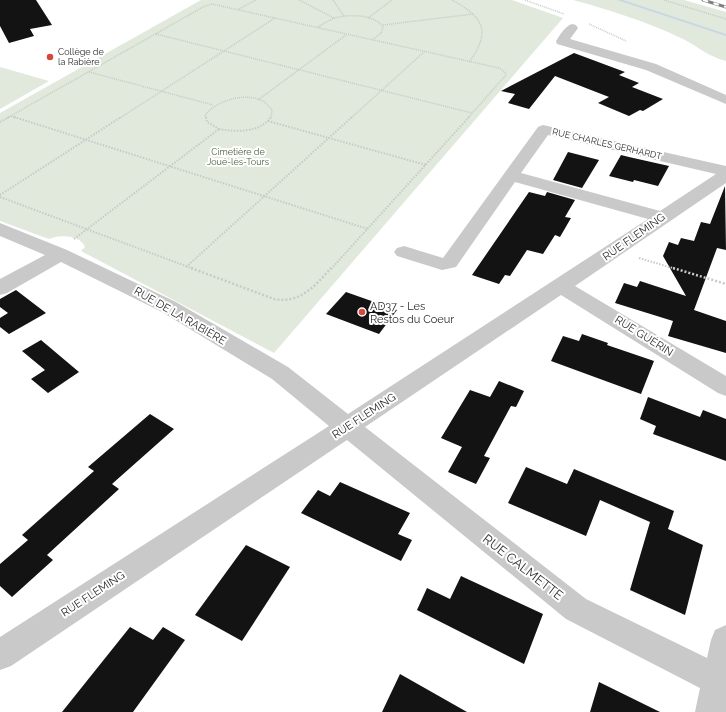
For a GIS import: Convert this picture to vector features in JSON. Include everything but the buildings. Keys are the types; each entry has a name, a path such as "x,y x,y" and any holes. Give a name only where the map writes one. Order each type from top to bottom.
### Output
{"street":[{"path":"572,28 562,41 651,67 726,100"},
{"name":"RUE CHARLES GERHARDT","path":"404,252 442,264 449,263 543,130 726,172"},
{"name":"RUE FLEMING","path":"0,655 561,286 726,175"},
{"path":"511,176 662,217"},
{"path":"703,190 726,196"},
{"name":"RUE DE LA RABIÈRE","path":"0,229 58,253 169,307 280,373 346,427"},
{"path":"0,288 58,253"},
{"name":"RUE GUÉRIN","path":"561,286 726,387"},
{"name":"RUE CALMETTE","path":"346,427 576,609 722,682"},
{"path":"711,712 722,682 726,640"}],"path":[{"path":"238,9 256,0"},
{"path":"299,0 335,18"},
{"path":"333,0 344,16"},
{"path":"368,18 392,0"},
{"path":"452,0 473,14 481,25 484,35 481,46 469,62"},
{"path":"525,0 532,3"},
{"path":"664,0 726,19"},
{"path":"0,122 155,34 207,6 217,4 317,28 499,68 503,70 506,75 426,166 313,288 296,299 287,301 274,299 85,230 0,196"},
{"path":"317,28 335,18 344,16 368,18 380,22 383,25 473,14"},
{"path":"0,196 275,18"},
{"path":"372,40 381,33 383,25"},
{"path":"155,34 472,113"},
{"path":"258,100 346,34"},
{"path":"186,267 424,52"},
{"path":"89,72 213,106"},
{"path":"234,99 258,100 268,105 272,110 272,116 268,121 257,128 229,131 210,125 205,118 206,112 213,106 223,101 234,99"},
{"path":"11,116 368,229"},
{"path":"268,121 426,166"},
{"path":"58,253 85,230 219,129"},
{"path":"613,251 726,284"}],"green space":[{"name":"Cimetière de Joué-lès-Tours","path":"201,0 512,0 563,18 274,353 81,251 85,247 79,240 64,236 49,239 0,221 0,113"},
{"path":"573,0 684,0 726,12 726,61 714,57 683,39 656,27 615,12"},
{"path":"0,67 49,81 0,109"}],"waterway":[{"path":"619,0 726,35"}],"railway":[{"path":"703,0 726,7"}],"place":[{"name":"Collège de la Rabière","path":"50,57"},
{"name":"AD37 - Les Restos du Coeur","path":"362,312"}]}
